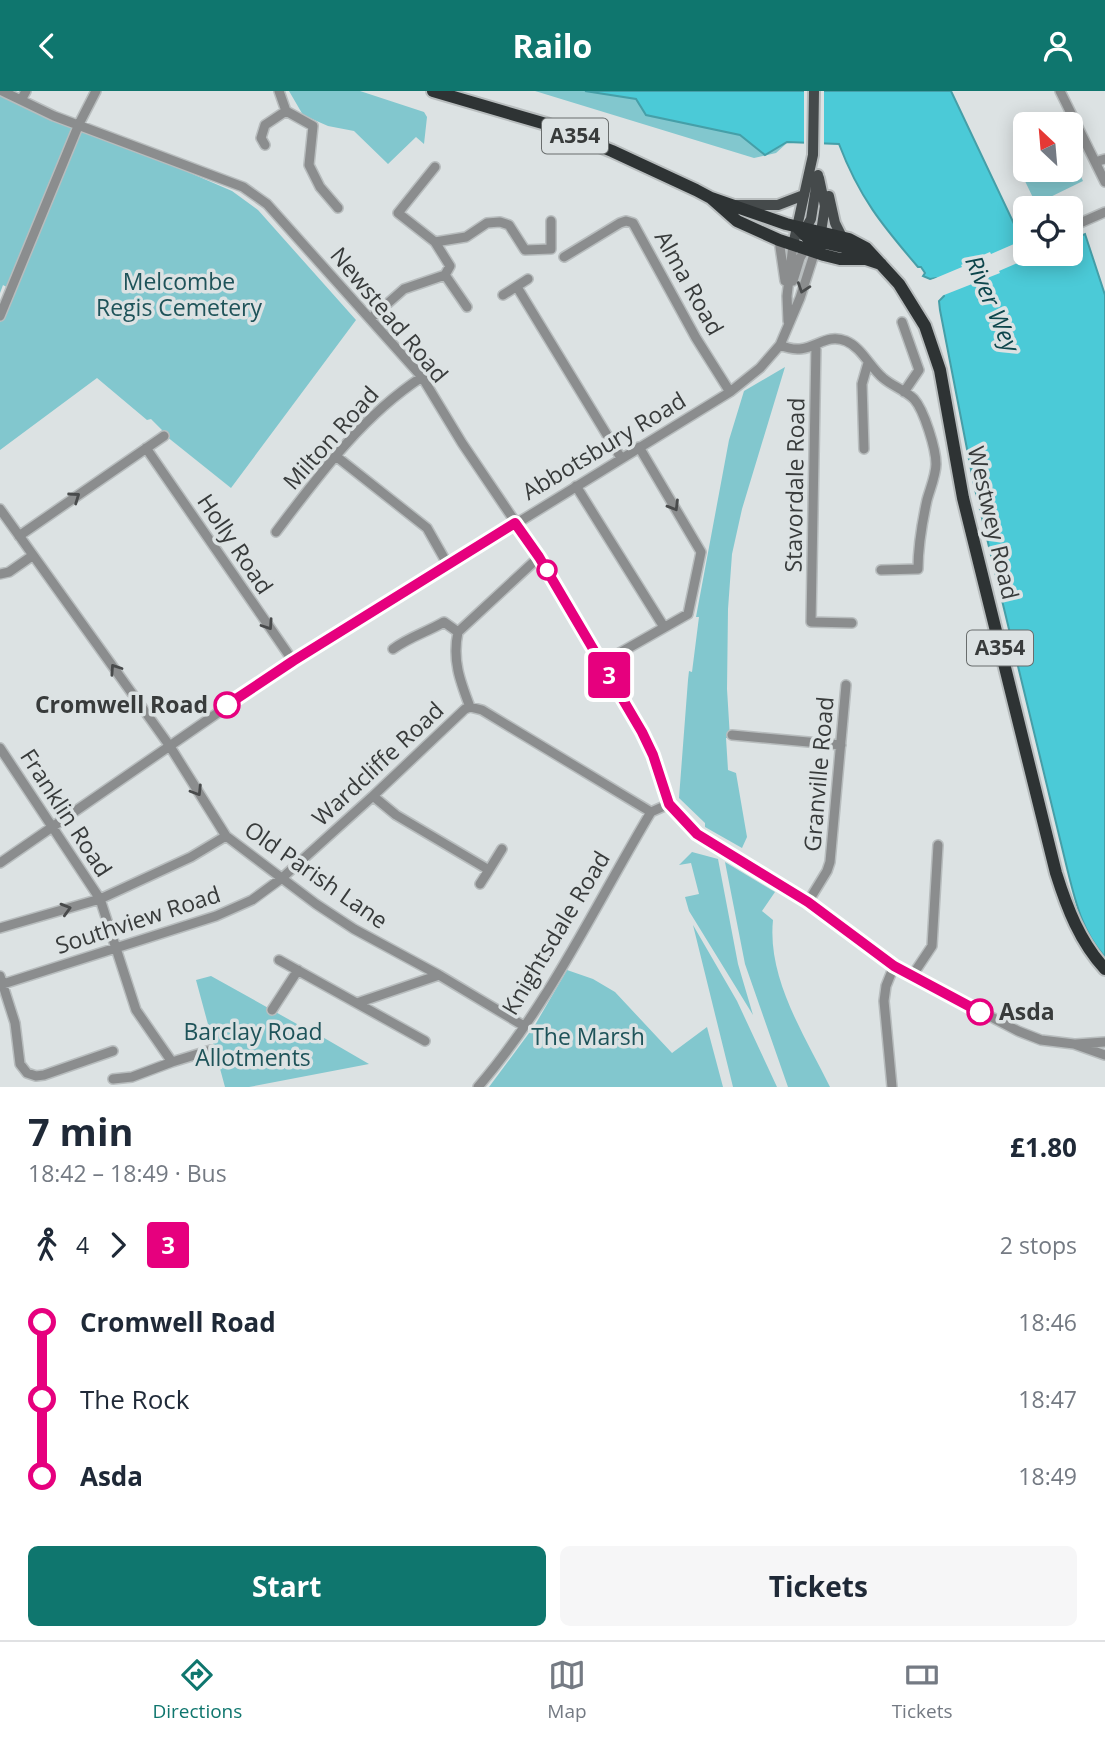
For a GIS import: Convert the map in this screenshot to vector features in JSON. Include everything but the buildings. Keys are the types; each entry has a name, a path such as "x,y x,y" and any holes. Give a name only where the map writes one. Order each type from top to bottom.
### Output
{"highway":[{"name":"A354","path":"433,91 546,124 635,161 710,198 730,204 840,259 866,259 882,265"},
{"name":"A354","path":"710,198 737,221 802,239"},
{"name":"Westwey Road","path":"802,239 842,237 866,248 913,305 925,326 935,353 966,509 1056,873 1069,911 1084,941 1105,969"}],"main road":[{"path":"802,239 811,219 814,91"},
{"path":"802,239 804,195 814,165"},
{"path":"814,165 829,197 835,223 842,237"},
{"path":"730,204 778,205 804,195"}],"street":[{"name":"Newstead Road","path":"2,91 79,124 243,187 267,204 422,377 539,557 603,663 653,755 669,804 697,834 808,902 894,966 1018,1031 1041,1040 1074,1044 1105,1042"},
{"path":"21,100 26,91"},
{"path":"0,316 79,124 96,91"},
{"path":"279,91 286,111 313,126 309,165 320,187 338,208"},
{"path":"1060,91 1100,161 1105,183"},
{"path":"265,145 261,138 265,125 286,111"},
{"path":"370,319 404,289 445,275 450,266 435,242 398,213 435,167"},
{"path":"1083,222 1105,212"},
{"path":"435,242 466,237 486,223 500,222 509,225 525,250 551,249 551,221"},
{"name":"Alma Road","path":"564,257 620,223 633,223 696,338 730,392"},
{"path":"787,296 802,239"},
{"name":"Abbotsbury Road","path":"788,323 787,296 802,239"},
{"name":"Abbotsbury Road","path":"0,863 293,661 730,392 760,368 780,345 800,298 802,239"},
{"path":"445,275 467,307"},
{"path":"503,295 528,279"},
{"path":"517,286 621,458"},
{"path":"902,321 919,370 904,392"},
{"path":"780,345 797,350 829,338 854,344 884,379 919,406 930,435 936,464 921,528 918,569 881,570"},
{"name":"Stavordale Road","path":"816,345 811,622 852,623"},
{"path":"863,449 862,384 868,363"},
{"name":"Milton Road","path":"276,531 368,420 393,396 422,377"},
{"path":"19,536 164,436"},
{"path":"603,663 688,614 701,552 639,447"},
{"name":"Holly Road","path":"146,448 293,661"},
{"path":"337,457 427,528 448,565"},
{"path":"576,486 664,628"},
{"path":"0,509 169,745 226,836"},
{"path":"0,574 9,572 32,556"},
{"path":"470,707 456,666 454,649 458,632 539,557"},
{"path":"393,649 408,638 418,636 444,622 458,632"},
{"name":"Granville Road","path":"808,902 830,862 846,685"},
{"name":"Wardcliffe Road","path":"282,878 470,707 482,710 651,812"},
{"path":"732,735 841,745"},
{"name":"Franklin Road","path":"0,748 100,899 136,1010 172,1062"},
{"path":"373,796 396,815 489,870"},
{"path":"651,812 669,804"},
{"name":"Knightsdale Road","path":"478,1087 524,1026 651,812"},
{"name":"Old Parish Lane","path":"0,928 100,899 191,857 226,836 354,929 439,975 524,1026"},
{"path":"912,976 932,946 938,845"},
{"path":"480,884 502,849"},
{"name":"Southview Road","path":"1,982 116,949 236,908 282,878"},
{"path":"279,960 425,1041"},
{"path":"892,1087 884,1001 886,986 894,966"},
{"path":"272,1010 298,970"},
{"path":"357,1003 439,975"},
{"path":"1,982 15,1023 20,1064 27,1073 44,1075 113,1051"},
{"name":"Newstead Road","path":"1074,1044 1105,1055"},
{"path":"113,1079 132,1077 211,1050"},
{"path":"44,1075 46,1087"}],"green space":[{"path":"289,91 360,91 424,112 427,117 424,144 416,137 388,164 354,131 328,126 303,115"},
{"path":"535,91 585,91 636,99 646,115 740,135 765,155 789,91 787,143 776,153 754,158"},
{"name":"Melcombe Regis Cemetery","path":"0,95 21,100 232,191 258,210 356,320 231,488 161,432 151,419 147,420 97,378 0,450 0,322 14,291 3,285 0,293"},
{"path":"1025,182 1081,182 1052,196 1032,196"},
{"path":"785,367 742,509 732,554 727,689 730,738 726,738 728,770 736,773 747,837 742,848 705,827 705,823 679,798 688,680 689,671 692,672 699,617 696,617 729,440 744,391"},
{"path":"692,852 718,859 738,964 753,1015 689,911 685,897 699,894 691,863 679,865"},
{"path":"725,862 775,892 762,911 773,920 776,964 790,1007 830,1087 788,1087 745,964"},
{"path":"693,925 737,1001 777,1087 733,1087"},
{"name":"The Marsh","path":"567,970 593,979 615,992 672,1053 707,1027 723,1087 489,1087 535,1025"},
{"name":"Barclay Road Allotments","path":"211,976 297,1024 290,1035 299,1040 307,1028 369,1064 249,1087 225,1087 196,980"}],"water":[{"name":"River Wey","path":"585,91 951,91 1013,222 1013,266 1083,266 1085,234 1105,295 1105,957 1085,926 1067,868 974,485 940,310 939,301 944,296 936,278 923,276 925,273 921,267 918,267 882,224 863,195 839,144 787,142 765,155 740,135 646,115 636,99"}],"pier":[{"path":"804,91 824,91 824,147 804,146"},
{"path":"1013,244 1013,265 999,271 1000,273 939,297 931,280 962,267 961,265 967,262 969,264 984,257 983,255 990,252 991,254"}],"bus line":[{"name":"3","path":"227,705 515,523 539,557 642,732 653,755 669,804 682,821 697,834 808,902 894,966 980,1012"}],"place":[{"name":"Cromwell Road","path":"227,705"},
{"name":"Asda","path":"980,1012"}]}
